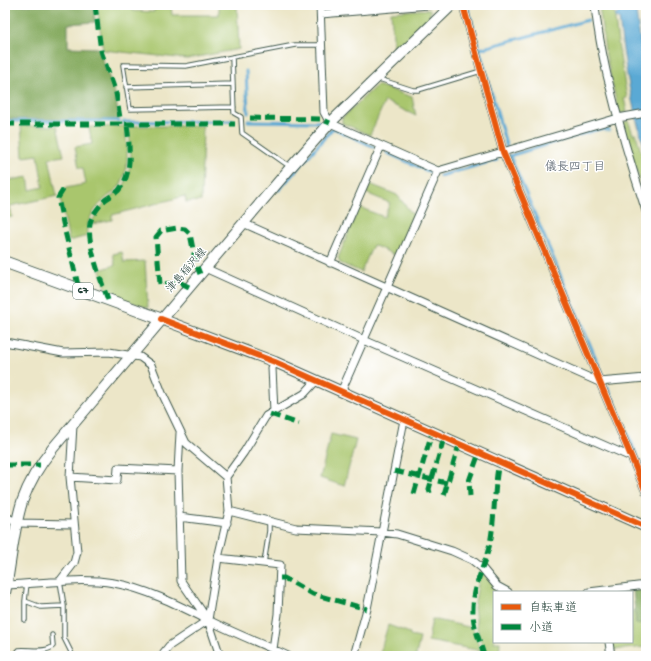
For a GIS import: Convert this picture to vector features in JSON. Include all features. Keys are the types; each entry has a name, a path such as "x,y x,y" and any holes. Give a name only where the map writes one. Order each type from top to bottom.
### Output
{"main road":[{"name":"津島稲沢線","path":"6,588 22,501 40,465 290,167 330,123 448,6"},
{"name":"67","path":"5,262 161,319"},
{"path":"161,319 275,362 646,527"}],"street":[{"path":"320,5 324,112 330,123 438,171 618,118 646,113"},
{"path":"321,14 429,5"},
{"path":"463,5 503,152 646,492"},
{"path":"595,5 602,49 618,118 633,172 646,211"},
{"path":"330,263 381,146"},
{"path":"341,392 438,171"},
{"path":"243,223 599,382 646,378"},
{"path":"205,268 364,340 631,457"},
{"path":"5,342 63,353 109,352 140,357 151,365 162,393 186,442 226,477"},
{"path":"274,412 272,368 275,362"},
{"path":"161,656 169,646 208,620 218,558 229,511 226,477 244,452 266,416 304,394 316,381"},
{"path":"354,656 367,609 404,420"},
{"path":"60,581 74,563 77,552 70,477 73,424"},
{"path":"180,430 178,471 181,581 208,620 220,656"},
{"path":"70,477 117,480 118,468 178,471"},
{"path":"229,511 296,528 398,534 452,551 472,560 482,568 498,586 506,591"},
{"path":"5,516 17,522 74,524"},
{"path":"179,517 226,523"},
{"path":"218,558 280,565 278,614 273,649"},
{"path":"6,588 27,584 77,580 114,584 145,591 195,612 208,620 284,655"},
{"path":"602,591 646,585"},
{"path":"609,643 611,656"}],"lane":[{"path":"234,107 130,109 123,65 186,66 295,45 322,45"},
{"path":"232,57 234,113 241,117 242,133 290,167"},
{"path":"376,78 413,90 418,90 481,71"},
{"path":"126,87 233,84"},
{"path":"264,564 269,521"},
{"path":"60,581 64,606 64,638 72,654"},
{"path":"25,620 27,584"},
{"path":"25,601 41,607 64,606"},
{"path":"14,656 19,650 31,649 45,651 50,649 53,646 52,635"},
{"path":"45,651 45,656"}],"green space":[{"path":"5,5 94,5 95,22 68,24 68,47 98,48 115,93 119,120 5,119"},
{"path":"97,5 132,5 133,11 154,12 154,5 171,5 172,15 219,15 219,5 237,5 239,49 187,59 103,50"},
{"path":"599,5 613,5 627,98 624,98 627,112 619,114 605,51"},
{"path":"430,9 430,16 394,51 391,12"},
{"path":"377,85 412,97 416,116 385,101 370,135 342,123 342,118"},
{"path":"628,120 633,134 636,134 646,169 646,203 623,124"},
{"path":"21,126 57,126 64,156 49,158 57,196 10,206 12,217 5,218 5,177 10,176 10,180 28,177 30,190 43,187 38,155 23,157"},
{"path":"125,126 127,163 121,184 93,212 87,226 87,236 69,241 60,197 66,188 86,184 83,168 79,168 75,147 92,144 89,127"},
{"path":"129,126 203,126 201,201 186,202 185,196 112,215 112,220 92,224 92,221 105,202 123,188 128,176 131,159"},
{"path":"370,184 397,195 414,216 397,256 373,245 361,272 340,263 338,258 359,207 384,217 390,203 366,193"},
{"path":"122,252 124,262 145,261 148,308 108,294 100,270 115,265 113,254"},
{"path":"331,434 356,440 344,486 320,478"},
{"path":"480,573 484,574 500,591 493,591 493,643 500,643 499,656 486,656 478,633 474,608"},
{"path":"646,588 646,623 636,624 633,589"},
{"path":"633,611 635,611 636,624 646,623 646,647 613,650 612,643 633,643"},
{"path":"432,619 473,628 481,653 477,650 428,641"},
{"path":"388,625 410,633 410,636 420,638 417,656 390,656 380,653"}],"water":[{"path":"617,5 635,5 646,80 646,153 629,86 619,18 616,18 615,15 618,14"}],"waterway":[{"path":"467,5 507,148"},
{"path":"480,49 588,20"},
{"path":"246,71 248,113"},
{"path":"5,121 119,121"},
{"path":"123,122 234,121"},
{"path":"248,121 320,122"},
{"path":"279,190 333,128 374,147"},
{"path":"509,156 599,129 609,130"},
{"path":"387,153 430,172"},
{"path":"510,156 603,375"},
{"path":"440,176 497,160"},
{"path":"608,387 646,477"}],"marked path":[{"path":"95,5 101,51 116,93 121,124"},
{"path":"250,118 321,119 330,123"},
{"path":"5,124 235,124"},
{"path":"108,300 98,272 89,228 91,220 97,210 105,200 120,189 125,180 129,165 129,140 127,124"},
{"path":"63,190 58,198 79,289"},
{"path":"189,287 181,283 160,284 156,237 161,231 177,228 185,229 190,234 196,264 200,274"},
{"path":"270,414 299,424"},
{"path":"414,494 432,432"},
{"path":"430,493 429,489 444,438"},
{"path":"444,495 459,445"},
{"path":"470,496 469,481 479,453"},
{"path":"484,656 474,621 474,600 475,591 491,538 499,462"},
{"path":"5,465 40,465"},
{"path":"394,471 447,483"},
{"path":"280,578 284,578 313,594 367,609"}],"cycle path":[{"path":"463,5 503,152 646,492"},
{"path":"161,319 275,362 646,527"}],"district":[{"name":"儀長四丁目","path":"575,168"}]}
